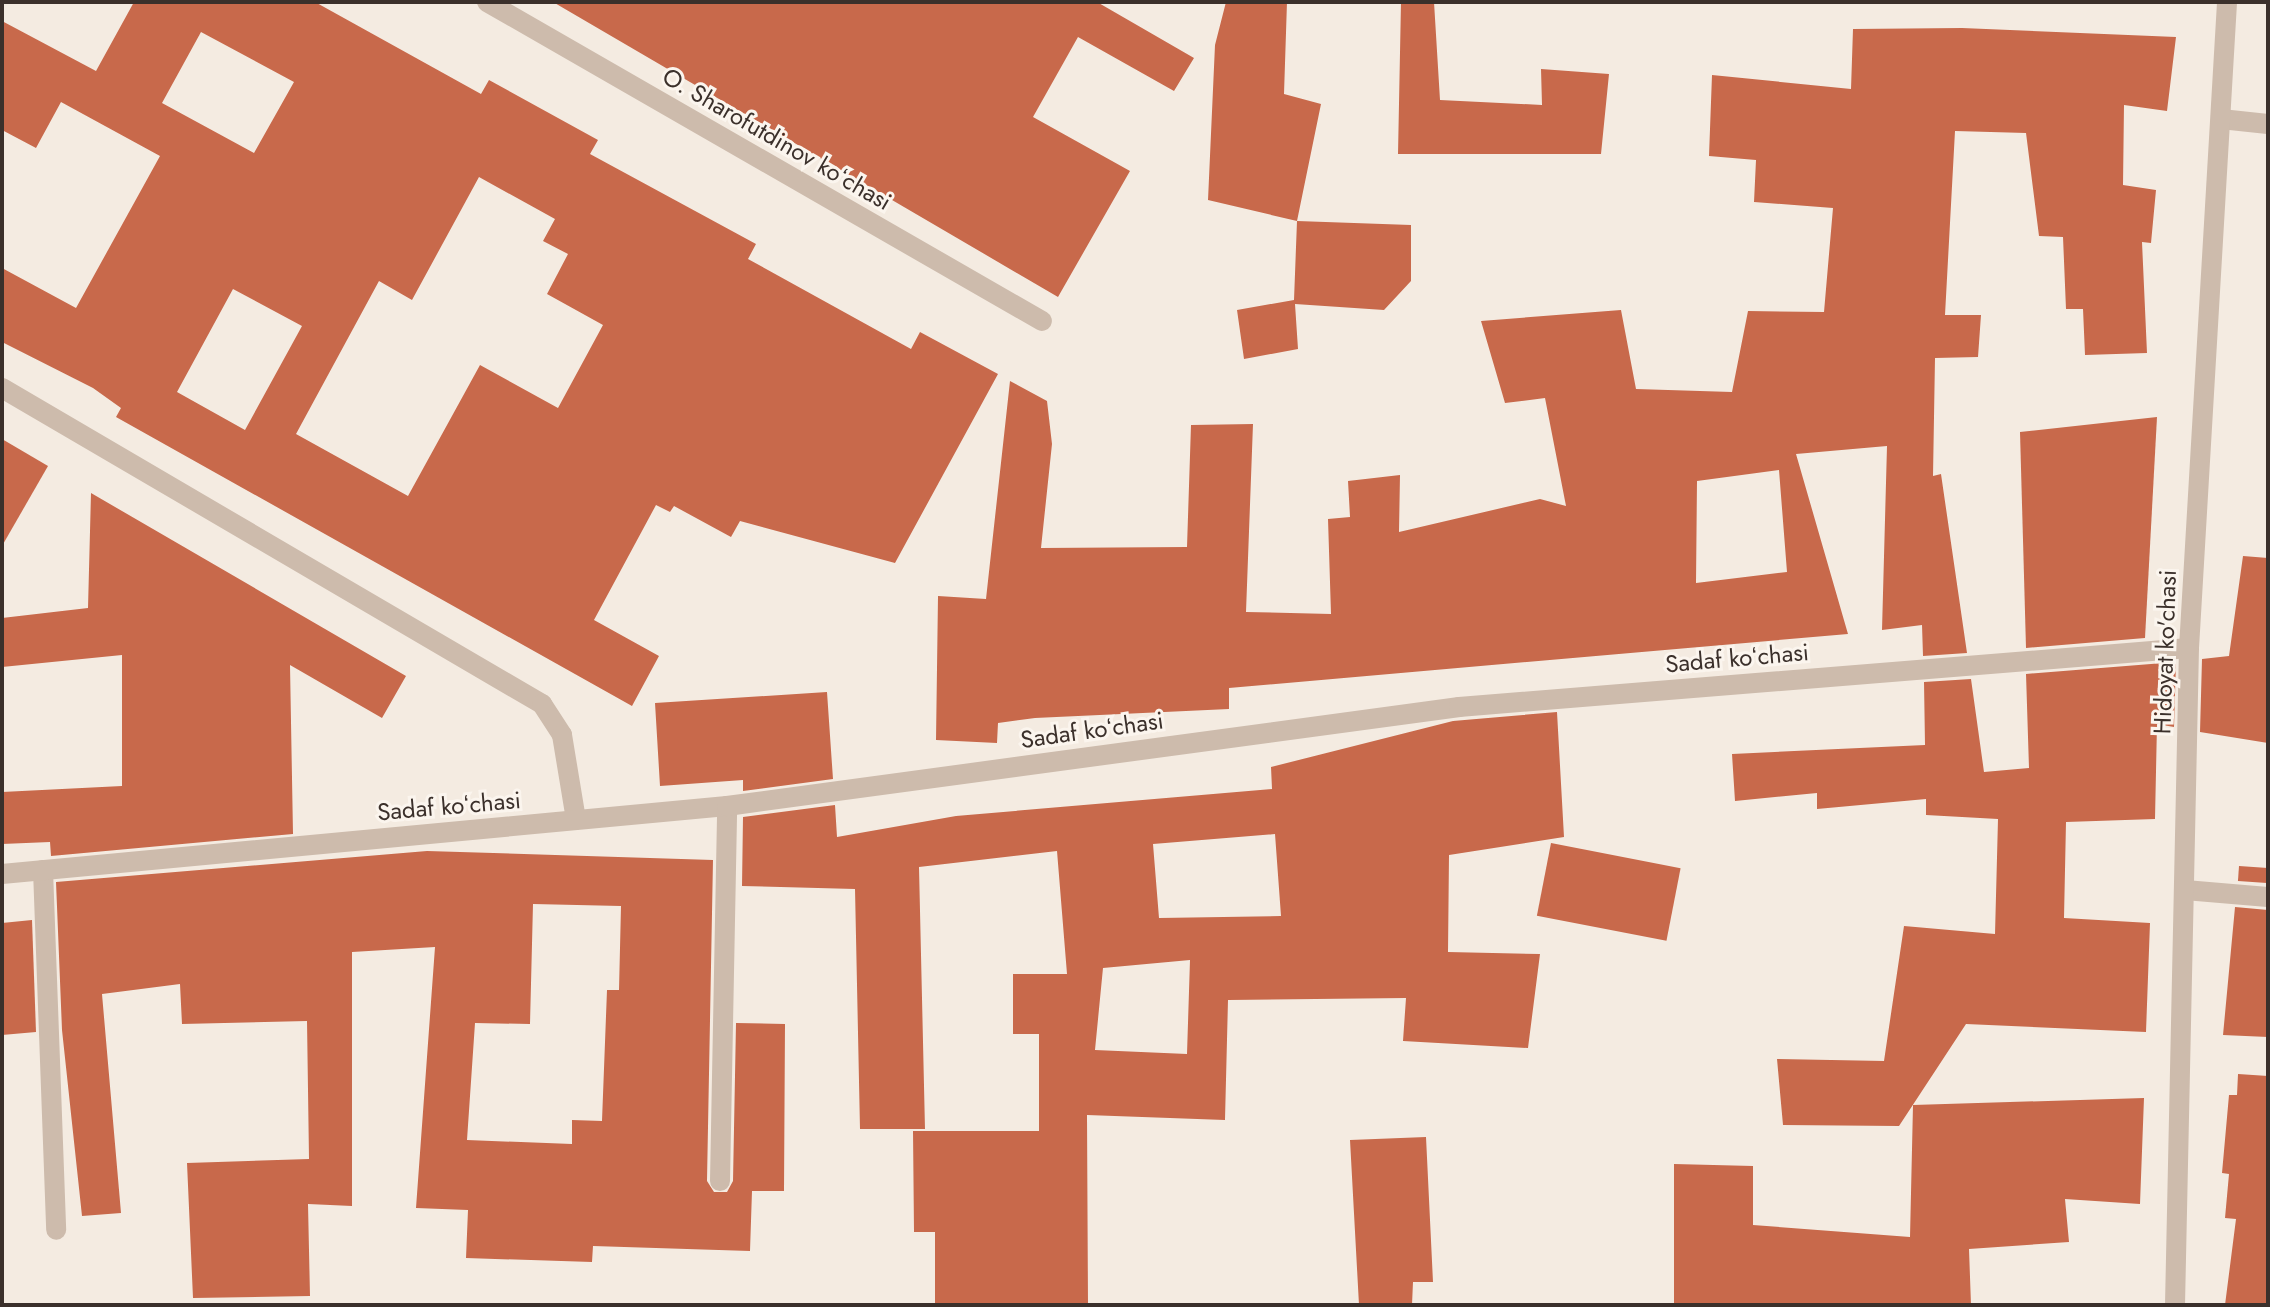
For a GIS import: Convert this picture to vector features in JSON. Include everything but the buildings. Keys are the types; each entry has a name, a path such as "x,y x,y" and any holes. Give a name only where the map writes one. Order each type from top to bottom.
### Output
{"street":[{"name":"O. Sharofutdinov koʻchasi","path":"487,2 1042,321"},
{"name":"Hidoyat ko'chasi","path":"2175,1305 2189,648 2227,2"},
{"path":"2221,119 2268,124"},
{"path":"2,388 542,704 562,735 576,820"},
{"name":"Sadaf koʻchasi","path":"2,874 727,806 1459,707 2189,648"},
{"path":"720,1181 727,806"},
{"path":"43,870 56,1230"},
{"path":"2185,890 2268,897"}]}
